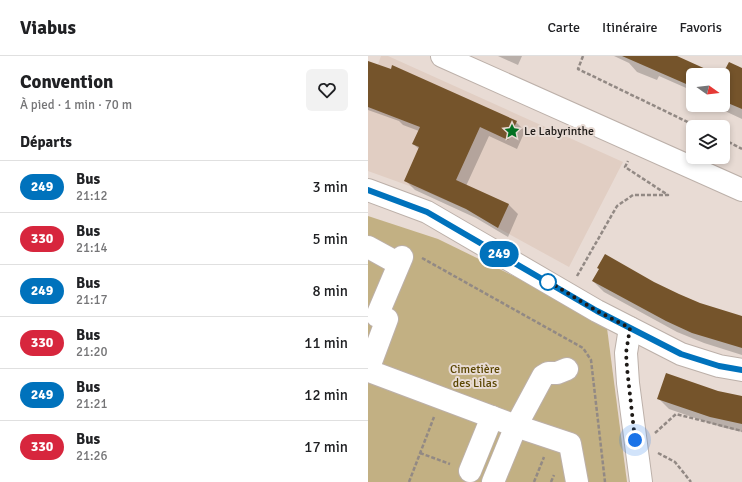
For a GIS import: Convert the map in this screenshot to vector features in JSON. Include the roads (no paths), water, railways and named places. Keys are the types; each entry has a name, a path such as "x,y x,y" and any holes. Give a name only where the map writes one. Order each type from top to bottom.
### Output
{"street":[{"path":"442,56 742,190"},
{"path":"368,190 427,212 597,311 681,354 719,366 742,370"},
{"path":"368,247 404,258 372,314 387,319 368,371 516,426 570,444 578,482"},
{"path":"630,328 626,353 628,383 641,482"},
{"path":"493,482 516,426 543,376 548,373 557,373 566,369"},
{"path":"470,471 492,417"}],"place":[{"name":"Le Labyrinthe","path":"512,131"}],"park label":[{"name":"Cimetière des Lilas","path":"475,376"}]}
